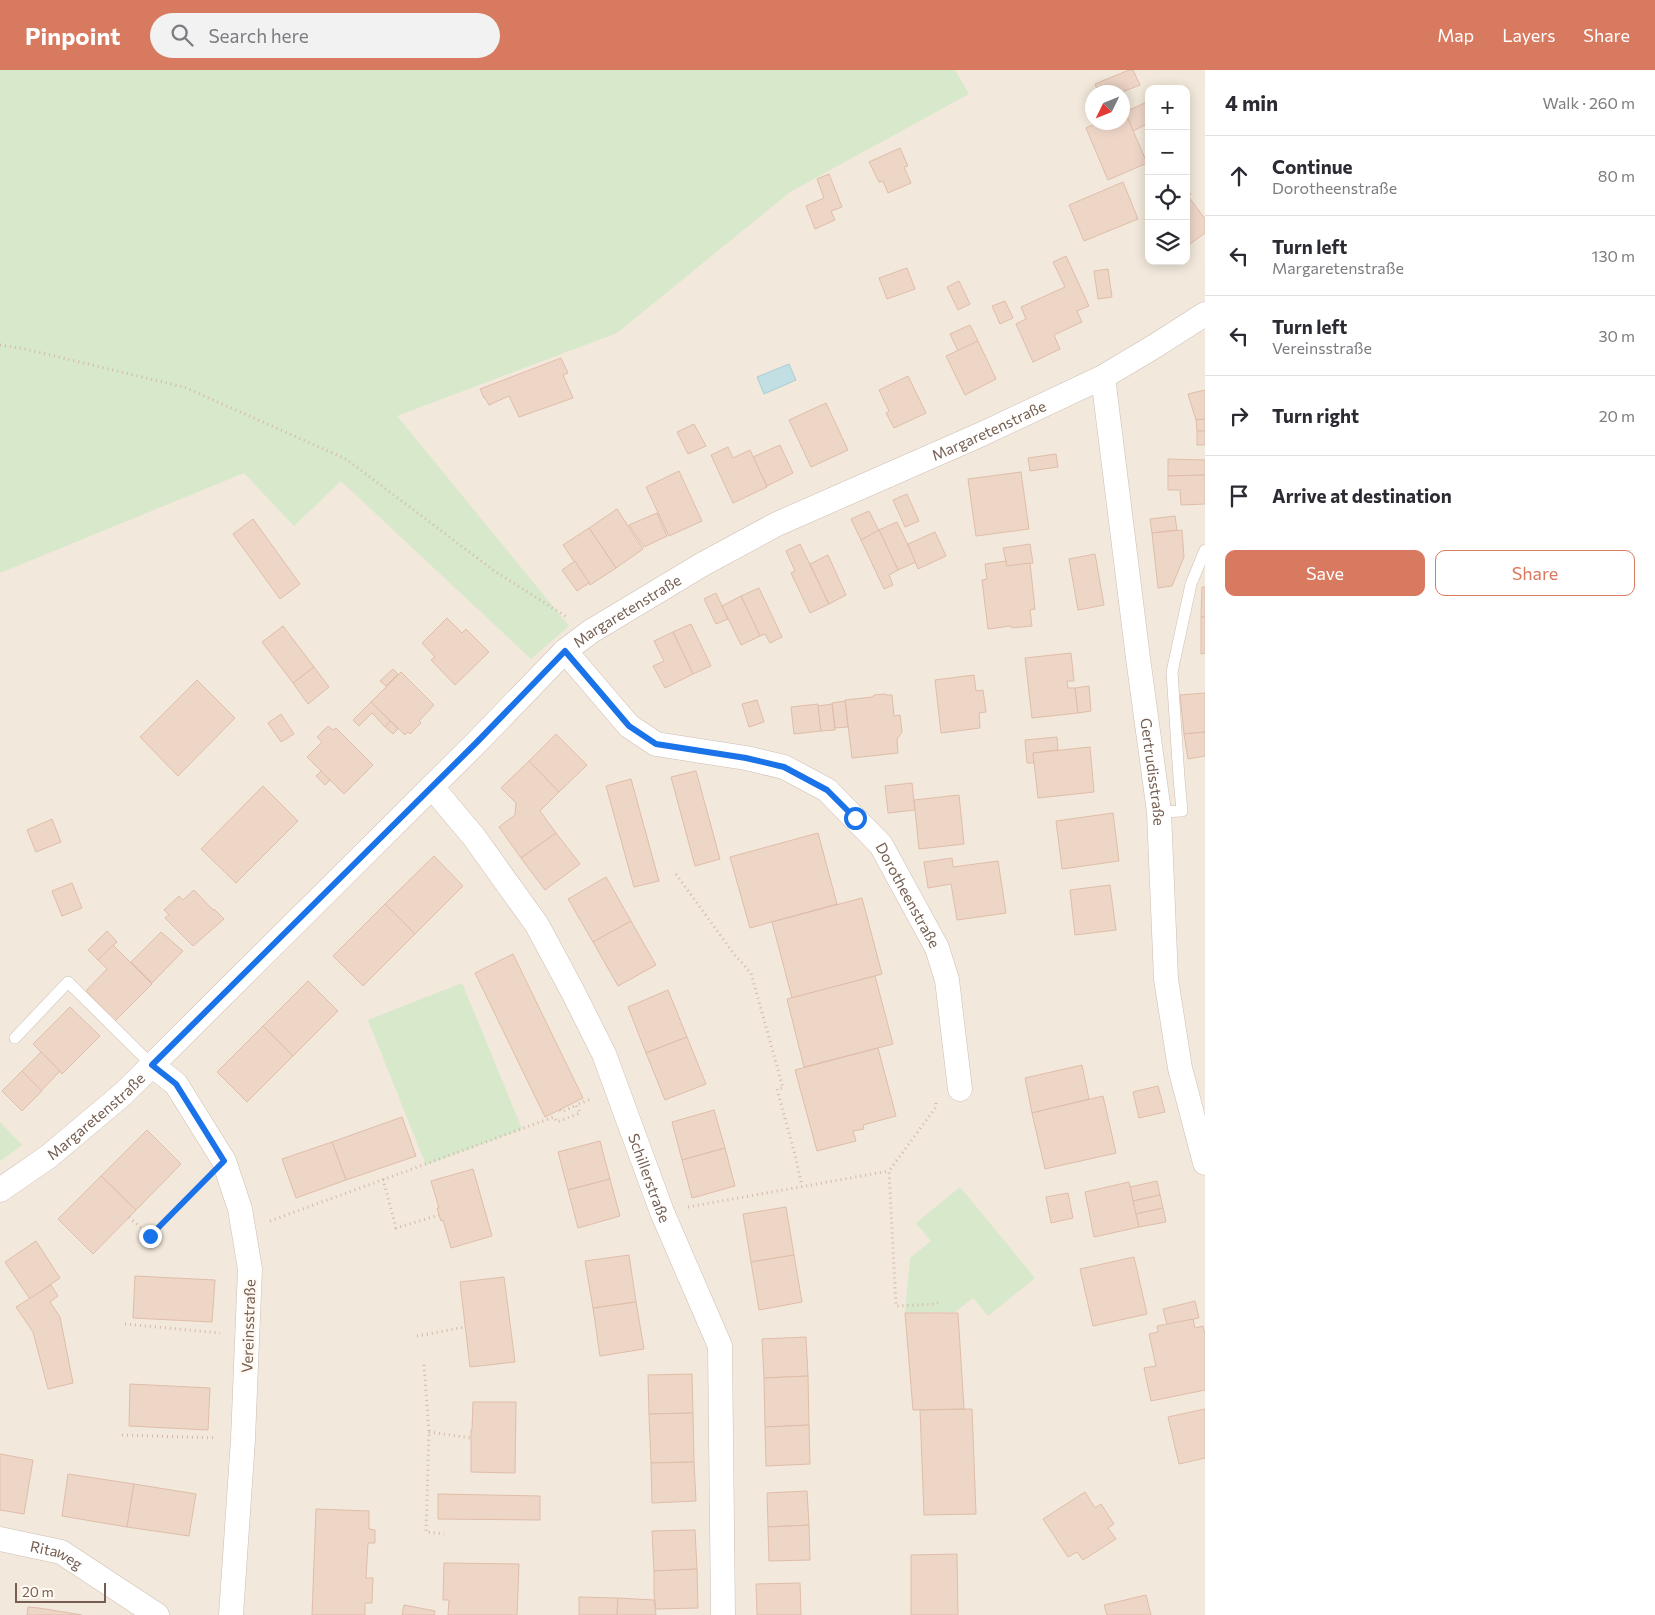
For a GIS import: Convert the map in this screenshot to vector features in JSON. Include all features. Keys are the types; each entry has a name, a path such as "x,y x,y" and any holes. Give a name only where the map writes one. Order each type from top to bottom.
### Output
{"street":[{"name":"Margaretenstraße","path":"0,1190 48,1157 123,1094 432,788 565,651 590,632 703,564 777,524 982,434 1103,377 1204,319"},
{"name":"Gertrudisstraße","path":"1103,377 1159,812 1166,979 1180,1068 1205,1163"},
{"name":"Dorotheenstraße","path":"565,651 629,726 656,744 746,758 784,767 827,790 881,845 937,948 947,980 960,1089"},
{"name":"Schillerstraße","path":"432,788 474,837 537,925 573,992 604,1054 662,1212 720,1346 723,1615"},
{"name":"Vereinsstraße","path":"152,1065 176,1084 224,1161 240,1209 250,1269 243,1439 231,1615"},
{"name":"Ritaweg","path":"0,1539 62,1552 157,1615"}],"lane":[{"path":"1159,812 1182,810 1172,672 1191,584 1205,550"},
{"path":"16,1038 68,982 152,1065"}],"path":[{"path":"0,345 25,349 184,387 346,459 496,572 590,632"},
{"path":"676,874 734,954 751,973 784,1088 777,1089 802,1186"},
{"path":"560,1110 562,1112 616,1089"},
{"path":"244,1231 554,1117 557,1122 580,1113 576,1105"},
{"path":"936,1107 889,1171 896,1306 936,1304 941,1301"},
{"path":"129,1216 150,1236 224,1161"},
{"path":"662,1212 889,1171"},
{"path":"383,1179 396,1228 439,1215"},
{"path":"125,1324 248,1335"},
{"path":"417,1336 466,1327"},
{"path":"424,1366 429,1432 426,1532 444,1534"},
{"path":"429,1432 471,1438"},
{"path":"122,1435 243,1439"}],"shaded area":[{"path":"0,70 1205,70 1205,1615 0,1615"}],"green space":[{"path":"0,70 955,70 969,94 790,192 617,333 397,416 569,626 531,659 341,481 294,526 244,473 0,573"},
{"path":"462,983 522,1129 426,1165 368,1020"},
{"path":"0,1122 22,1145 0,1161"},
{"path":"960,1187 1035,1278 988,1316 973,1298 955,1312 905,1313 910,1258 931,1241 916,1223"}],"water":[{"path":"789,364 796,380 764,394 757,377"}],"building":[{"path":"1133,70 1140,85 1130,89 1130,85 1095,84"},
{"path":"1145,103 1145,125 1133,131 1130,124 1130,110"},
{"path":"1130,124 1145,158 1145,164 1108,180 1087,130 1130,130"},
{"path":"900,148 908,166 904,167 911,183 888,193 883,181 879,182 869,162"},
{"path":"829,174 842,207 831,211 835,220 815,229 806,206 824,198 817,179"},
{"path":"1123,182 1138,219 1084,241 1069,205"},
{"path":"1190,199 1205,219 1205,233 1190,244"},
{"path":"1066,256 1089,306 1077,311 1082,322 1054,335 1060,349 1033,362 1016,324 1026,319 1021,307 1065,287 1053,262"},
{"path":"907,268 915,289 887,299 879,278"},
{"path":"1108,269 1112,297 1098,299 1094,271"},
{"path":"959,281 970,304 958,310 947,287"},
{"path":"1005,301 1013,318 1000,324 992,306"},
{"path":"970,325 978,341 958,351 950,334"},
{"path":"978,341 996,379 965,395 946,356"},
{"path":"561,358 568,373 563,375 573,398 519,417 509,396 489,405 484,398 480,389"},
{"path":"908,376 926,413 894,428 886,413 889,411 879,390"},
{"path":"1205,390 1205,419 1196,420 1188,394"},
{"path":"826,403 848,450 811,467 789,420"},
{"path":"1205,419 1205,431 1197,431 1196,420"},
{"path":"694,424 706,446 688,454 677,432"},
{"path":"1197,431 1205,431 1205,445 1197,445"},
{"path":"780,445 793,473 767,486 753,457"},
{"path":"728,447 733,458 750,450 767,487 733,503 711,455"},
{"path":"1056,454 1058,467 1030,471 1028,458"},
{"path":"1168,459 1205,460 1205,475 1168,476"},
{"path":"679,471 702,521 669,536 646,487"},
{"path":"1021,472 1029,529 976,536 968,479"},
{"path":"1205,475 1205,504 1181,505 1180,490 1168,490 1168,476"},
{"path":"907,494 919,521 905,527 893,500"},
{"path":"617,509 643,549 616,568 589,528"},
{"path":"869,511 879,531 861,540 851,519"},
{"path":"657,513 667,536 644,547 629,525"},
{"path":"1175,516 1177,530 1152,533 1150,519"},
{"path":"253,519 300,584 280,599 233,534"},
{"path":"897,522 916,562 898,570 879,530"},
{"path":"589,528 616,568 590,585 563,545"},
{"path":"879,530 898,570 889,575 893,585 884,589 861,540"},
{"path":"1182,530 1184,557 1172,586 1158,588 1152,533"},
{"path":"935,532 946,556 918,569 908,544"},
{"path":"800,544 829,604 810,613 791,573 795,571 786,551"},
{"path":"1030,544 1033,563 1007,566 1003,548"},
{"path":"1095,554 1104,605 1078,610 1069,559"},
{"path":"828,555 846,595 829,604 810,564"},
{"path":"575,561 589,583 577,591 562,570"},
{"path":"1006,561 1007,566 1030,563 1035,609 1030,610 1032,626 988,629 982,580 987,579 985,564"},
{"path":"1202,587 1205,587 1205,617 1201,617"},
{"path":"759,588 782,637 770,643 765,634 760,636 741,596"},
{"path":"716,593 728,619 716,624 704,599"},
{"path":"741,596 760,636 741,645 722,606"},
{"path":"1201,617 1205,617 1205,653 1201,654"},
{"path":"447,618 462,633 466,629 489,652 455,685 431,660 435,657 422,643"},
{"path":"691,624 711,666 693,674 673,632"},
{"path":"283,626 314,667 293,683 262,642"},
{"path":"673,632 693,674 665,688 653,666 664,661 654,641"},
{"path":"1071,653 1074,681 1067,681 1068,688 1075,688 1078,713 1032,718 1025,658"},
{"path":"314,667 329,687 308,704 293,683"},
{"path":"393,669 398,674 386,686 380,681"},
{"path":"401,672 434,705 419,721 421,723 410,734 408,732 405,735 371,702"},
{"path":"974,675 976,691 983,690 986,712 979,713 980,728 941,733 935,680"},
{"path":"197,680 235,718 178,776 140,737"},
{"path":"1089,686 1091,711 1078,713 1075,688"},
{"path":"1205,693 1205,732 1184,734 1180,695"},
{"path":"885,694 892,695 894,716 900,715 902,732 897,739 898,753 852,758 845,700"},
{"path":"757,700 764,722 749,727 742,704"},
{"path":"845,701 848,727 835,728 832,703"},
{"path":"371,702 390,721 385,727 372,713 359,726 353,720"},
{"path":"818,704 821,731 794,734 791,707"},
{"path":"832,704 835,730 821,731 818,706"},
{"path":"281,714 294,734 281,742 268,723"},
{"path":"390,721 398,729 393,734 385,727"},
{"path":"328,726 333,730 336,728 373,765 344,794 307,757 322,742 317,737"},
{"path":"1205,732 1205,756 1188,759 1184,734"},
{"path":"556,734 587,765 559,792 529,761"},
{"path":"1057,737 1058,750 1033,753 1034,763 1027,763 1025,740"},
{"path":"1090,747 1094,792 1038,798 1033,753"},
{"path":"529,761 559,792 540,811 556,833 521,858 499,827 515,815 516,803 501,788"},
{"path":"321,771 330,780 325,785 316,776"},
{"path":"696,771 720,859 695,866 671,777"},
{"path":"631,779 659,881 634,887 606,786"},
{"path":"912,783 915,810 888,813 885,786"},
{"path":"263,786 298,821 236,883 201,849"},
{"path":"959,795 964,844 919,849 914,800"},
{"path":"1113,813 1119,861 1062,869 1056,821"},
{"path":"52,819 61,842 36,852 27,830"},
{"path":"556,833 580,864 545,890 521,858"},
{"path":"818,833 837,904 750,928 730,857"},
{"path":"434,856 463,886 415,934 385,904"},
{"path":"952,858 953,867 998,861 1006,913 957,920 951,884 928,888 924,862"},
{"path":"606,877 631,921 593,942 568,899"},
{"path":"72,883 82,908 62,916 52,891"},
{"path":"1110,885 1116,930 1075,935 1070,890"},
{"path":"194,890 224,919 193,946 165,918 169,915 164,910 179,896 183,900"},
{"path":"862,898 882,974 792,998 772,922"},
{"path":"385,904 415,934 363,986 333,956"},
{"path":"631,921 656,965 618,986 593,942"},
{"path":"107,931 117,942 98,960 88,950"},
{"path":"161,932 183,951 152,983 131,962"},
{"path":"113,945 152,984 115,1021 86,991 107,969 98,960"},
{"path":"513,954 583,1098 545,1117 475,973"},
{"path":"875,976 893,1044 804,1067 787,999"},
{"path":"308,981 338,1011 293,1056 263,1026"},
{"path":"668,990 687,1037 646,1053 628,1007"},
{"path":"70,1007 100,1036 62,1074 33,1044"},
{"path":"263,1026 293,1056 247,1102 217,1072"},
{"path":"687,1037 706,1084 665,1100 646,1053"},
{"path":"878,1048 896,1116 863,1125 864,1129 853,1131 856,1141 817,1151 795,1070"},
{"path":"41,1052 60,1071 41,1091 22,1071"},
{"path":"1082,1065 1089,1099 1032,1113 1025,1078"},
{"path":"22,1071 42,1091 22,1111 2,1091"},
{"path":"1158,1086 1165,1112 1139,1118 1133,1092"},
{"path":"1103,1096 1116,1153 1045,1169 1032,1113"},
{"path":"714,1110 725,1148 682,1160 672,1122"},
{"path":"402,1117 416,1156 346,1180 332,1142"},
{"path":"147,1130 181,1164 136,1210 101,1176"},
{"path":"600,1141 610,1179 568,1190 558,1152"},
{"path":"332,1142 346,1180 296,1198 282,1159"},
{"path":"725,1148 735,1186 692,1198 682,1160"},
{"path":"473,1169 492,1236 451,1248 443,1220 441,1221 437,1208 439,1208 431,1181"},
{"path":"101,1176 136,1210 93,1254 58,1219"},
{"path":"610,1179 620,1216 578,1228 568,1190"},
{"path":"1157,1181 1160,1195 1133,1201 1130,1187"},
{"path":"1129,1182 1139,1227 1094,1237 1085,1192"},
{"path":"1068,1193 1073,1218 1051,1223 1046,1197"},
{"path":"1160,1195 1163,1208 1136,1214 1133,1201"},
{"path":"786,1207 794,1255 751,1262 743,1214"},
{"path":"1163,1208 1166,1222 1139,1227 1136,1214"},
{"path":"36,1241 60,1278 30,1299 5,1262"},
{"path":"629,1255 636,1302 593,1308 585,1261"},
{"path":"794,1255 802,1302 759,1310 751,1262"},
{"path":"1134,1257 1147,1314 1093,1326 1080,1269"},
{"path":"135,1276 215,1280 212,1322 133,1318"},
{"path":"504,1277 515,1362 470,1367 460,1282"},
{"path":"51,1285 58,1296 50,1302 60,1317 73,1383 48,1389 33,1332 16,1307"},
{"path":"1195,1301 1199,1318 1167,1325 1163,1309"},
{"path":"636,1302 644,1349 600,1356 593,1308"},
{"path":"905,1313 958,1313 964,1409 913,1410"},
{"path":"1193,1319 1195,1328 1203,1326 1205,1335 1205,1390 1151,1401 1144,1368 1156,1366 1149,1334 1158,1332 1157,1326"},
{"path":"806,1337 808,1376 764,1378 762,1339"},
{"path":"692,1374 693,1413 649,1414 648,1375"},
{"path":"808,1376 809,1425 765,1427 764,1378"},
{"path":"130,1384 210,1388 208,1430 129,1426"},
{"path":"473,1402 516,1402 515,1473 471,1472"},
{"path":"972,1409 976,1514 924,1515 920,1410"},
{"path":"1205,1409 1205,1458 1179,1464 1168,1417"},
{"path":"693,1413 694,1462 651,1463 649,1414"},
{"path":"809,1425 810,1464 766,1466 765,1427"},
{"path":"0,1454 33,1460 24,1514 0,1510"},
{"path":"694,1462 696,1501 652,1503 651,1463"},
{"path":"68,1474 134,1484 127,1527 62,1516"},
{"path":"134,1484 196,1494 189,1536 127,1527"},
{"path":"807,1491 809,1525 768,1527 767,1493"},
{"path":"1085,1492 1095,1508 1101,1504 1114,1524 1108,1528 1116,1539 1083,1560 1077,1552 1068,1557 1043,1519"},
{"path":"438,1494 540,1496 540,1520 438,1519"},
{"path":"316,1509 369,1511 369,1529 375,1530 375,1543 368,1543 366,1578 373,1578 372,1603 365,1603 365,1615 312,1615"},
{"path":"809,1525 810,1560 769,1561 768,1527"},
{"path":"695,1530 697,1569 654,1571 652,1531"},
{"path":"957,1554 958,1615 911,1615 911,1555"},
{"path":"444,1563 519,1564 517,1615 448,1615 449,1600 443,1600"},
{"path":"697,1569 698,1608 656,1609 654,1571"},
{"path":"800,1583 801,1615 757,1615 756,1584"},
{"path":"1146,1595 1151,1615 1107,1615 1104,1605"},
{"path":"579,1597 618,1598 617,1615 579,1615"},
{"path":"618,1598 654,1600 656,1615 617,1615"},
{"path":"404,1605 435,1611 434,1615 402,1615"},
{"path":"28,1607 39,1608 82,1615 27,1615"}],"route":[{"path":"150,1236 224,1161 194,1110 176,1084 152,1065 477,742 565,651 629,726 656,744 746,758 784,767 827,790 855,818"}]}
